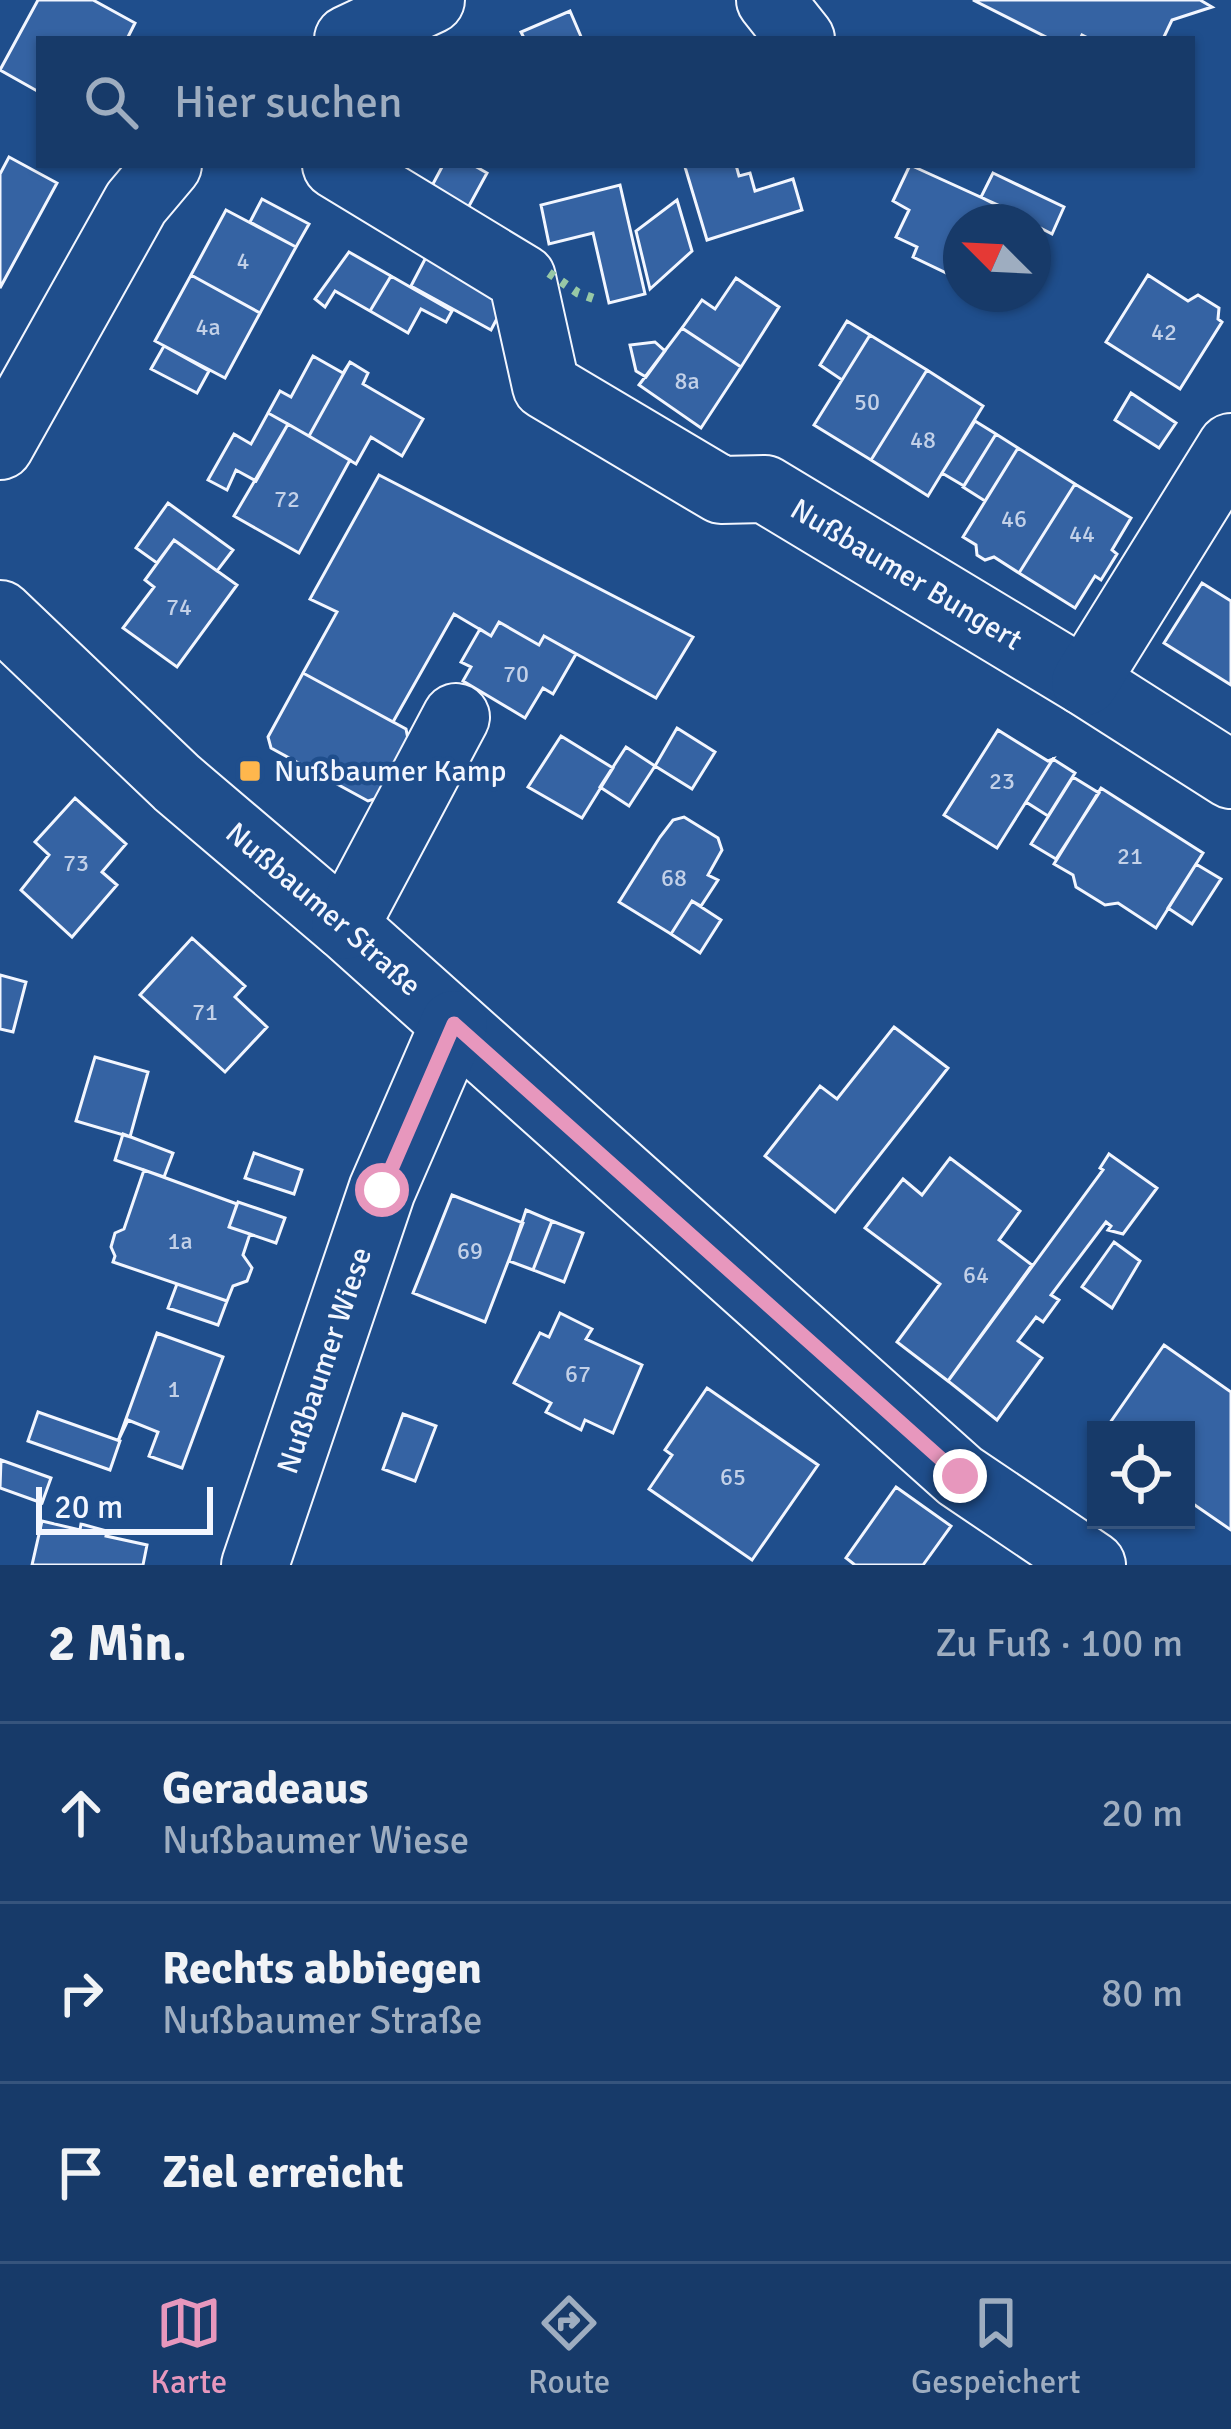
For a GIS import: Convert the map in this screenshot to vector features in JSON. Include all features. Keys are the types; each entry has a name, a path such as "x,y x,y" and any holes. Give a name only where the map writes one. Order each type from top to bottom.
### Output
{"street":[{"path":"354,36 430,0"},
{"path":"770,0 799,36"},
{"path":"0,446 136,202 165,168"},
{"name":"Nußbaumer Bungert","path":"341,168 522,278 546,386 721,490 765,489 1231,775"},
{"path":"1085,682 1231,448"},
{"name":"Nußbaumer Straße","path":"0,614 177,783 345,926 960,1476 1092,1565"},
{"path":"345,926 456,717"},
{"name":"Nußbaumer Wiese","path":"255,1565 382,1190 454,1024"}],"building":[{"path":"38,0 93,0 135,23 128,36 36,36 36,90 0,70"},
{"path":"973,0 1200,0 1212,7 1172,20 1164,36 1044,36"},
{"path":"570,11 581,36 523,36 521,32"},
{"path":"9,157 57,183 0,288 0,174"},
{"path":"441,168 478,168 487,173 463,217 426,197"},
{"path":"685,168 737,168 739,176 750,173 755,191 793,179 802,210 707,240"},
{"path":"909,168 996,204 943,204 943,271 913,257 917,247 896,237 909,210 893,201"},
{"path":"993,173 1064,207 1052,234 1051,204 994,204 981,197"},
{"path":"620,185 645,294 609,303 593,233 549,244 541,205"},
{"path":"262,199 309,224 296,247 250,222"},
{"path":"677,200 692,251 650,289 636,231"},
{"path":"226,210 296,247 260,313 191,275"},
{"path":"434,242 513,288 491,330 411,286"},
{"path":"349,252 391,276 370,311 335,291 325,307 315,299"},
{"path":"191,275 260,313 225,378 155,341"},
{"path":"1148,275 1188,301 1198,295 1219,308 1222,322 1180,389 1106,342"},
{"path":"391,276 452,311 446,322 421,309 408,333 370,311"},
{"path":"736,278 779,307 741,367 682,328 702,300 715,309"},
{"path":"847,321 870,335 842,380 820,365"},
{"path":"682,328 741,367 701,428 639,385"},
{"path":"870,335 927,370 871,460 814,425"},
{"path":"655,342 665,351 646,377 636,371 630,345"},
{"path":"164,346 209,371 197,393 151,369"},
{"path":"313,356 343,373 350,362 309,436 268,413 280,391 291,397"},
{"path":"350,362 368,373 363,384 423,419 402,456 371,437 356,464 309,436"},
{"path":"927,370 983,406 928,496 871,460"},
{"path":"1131,393 1176,423 1159,448 1115,420"},
{"path":"268,413 288,424 256,481 236,470 227,490 208,480 234,434 251,444"},
{"path":"975,421 996,434 964,486 942,473"},
{"path":"288,424 350,460 299,553 234,516"},
{"path":"996,434 1018,448 985,501 963,487"},
{"path":"1018,448 1075,484 1019,573 994,557 985,560 977,555 976,545 963,537"},
{"path":"379,475 693,637 656,698 544,636 539,645 499,622 491,636 454,614 393,722 303,673 337,612 310,599"},
{"path":"1075,484 1131,518 1101,580 1095,576 1075,608 1019,573"},
{"path":"168,503 233,550 217,571 174,540 157,563 136,548"},
{"path":"174,540 237,585 177,667 123,628 154,587 145,580"},
{"path":"1202,583 1231,601 1231,685 1164,643"},
{"path":"499,622 539,645 544,636 576,654 553,694 543,688 525,718 463,681 471,667 461,662 480,629 491,636"},
{"path":"303,673 406,729 408,739 378,798 368,801 271,748 268,737"},
{"path":"677,728 715,752 692,789 655,766"},
{"path":"998,730 1048,761 1053,759 997,848 944,815"},
{"path":"561,736 613,768 582,818 528,787"},
{"path":"626,747 655,766 629,806 600,787"},
{"path":"1053,759 1075,773 1048,816 1026,802"},
{"path":"1073,777 1099,793 1056,859 1031,844"},
{"path":"1101,788 1203,853 1156,928 1118,903 1105,905 1076,887 1073,875 1054,864"},
{"path":"75,798 126,844 102,872 117,885 72,937 21,890 49,855 35,842"},
{"path":"684,817 718,838 722,850 708,875 718,880 701,906 692,901 671,934 619,902 673,820"},
{"path":"1196,864 1221,879 1192,924 1168,908"},
{"path":"692,901 721,920 700,953 671,934"},
{"path":"192,938 245,986 235,997 267,1027 225,1072 140,995"},
{"path":"0,975 26,982 13,1032 0,1029"},
{"path":"894,1027 948,1068 835,1212 765,1156 820,1086 837,1099"},
{"path":"95,1057 148,1072 130,1137 76,1121"},
{"path":"123,1134 173,1153 164,1177 115,1160"},
{"path":"254,1153 302,1170 294,1194 245,1178"},
{"path":"1109,1154 1157,1188 1123,1234 1108,1230 1111,1226 1106,1222 1051,1295 1059,1300 1043,1322 1036,1317 1018,1341 1042,1358 997,1420 948,1381 1103,1170"},
{"path":"950,1158 1020,1211 999,1240 1032,1265 948,1381 897,1342 940,1284 865,1228 903,1179 922,1195"},
{"path":"144,1170 237,1204 229,1227 250,1234 243,1255 252,1268 247,1281 233,1286 227,1301 113,1262 115,1233 124,1229"},
{"path":"452,1195 523,1223 485,1322 413,1293"},
{"path":"238,1202 285,1218 276,1243 229,1227"},
{"path":"526,1210 552,1221 533,1270 509,1261"},
{"path":"552,1221 583,1233 564,1282 533,1270"},
{"path":"1114,1242 1140,1261 1112,1308 1082,1287"},
{"path":"177,1284 227,1301 218,1325 168,1308"},
{"path":"560,1313 592,1329 586,1339 642,1365 613,1433 585,1420 581,1430 546,1412 551,1403 514,1383 540,1333 549,1337"},
{"path":"157,1333 223,1357 182,1468 149,1456 158,1432 128,1420 118,1441"},
{"path":"1164,1345 1231,1392 1231,1530 1195,1505 1195,1421 1111,1421"},
{"path":"707,1388 818,1465 752,1560 649,1489 672,1455 665,1450"},
{"path":"38,1412 120,1441 110,1470 28,1441"},
{"path":"403,1414 436,1426 415,1481 383,1469"},
{"path":"1,1460 51,1478 42,1503 0,1488"},
{"path":"896,1487 951,1526 923,1565 855,1565 846,1558"},
{"path":"42,1521 80,1530 81,1524 107,1531 106,1536 147,1545 143,1565 32,1565"}],"hedge":[{"path":"549,273 578,293 601,301"}],"place":[{"name":"Nußbaumer Kamp","path":"250,771"}],"route":[{"path":"382,1190 454,1024 960,1476"}]}
